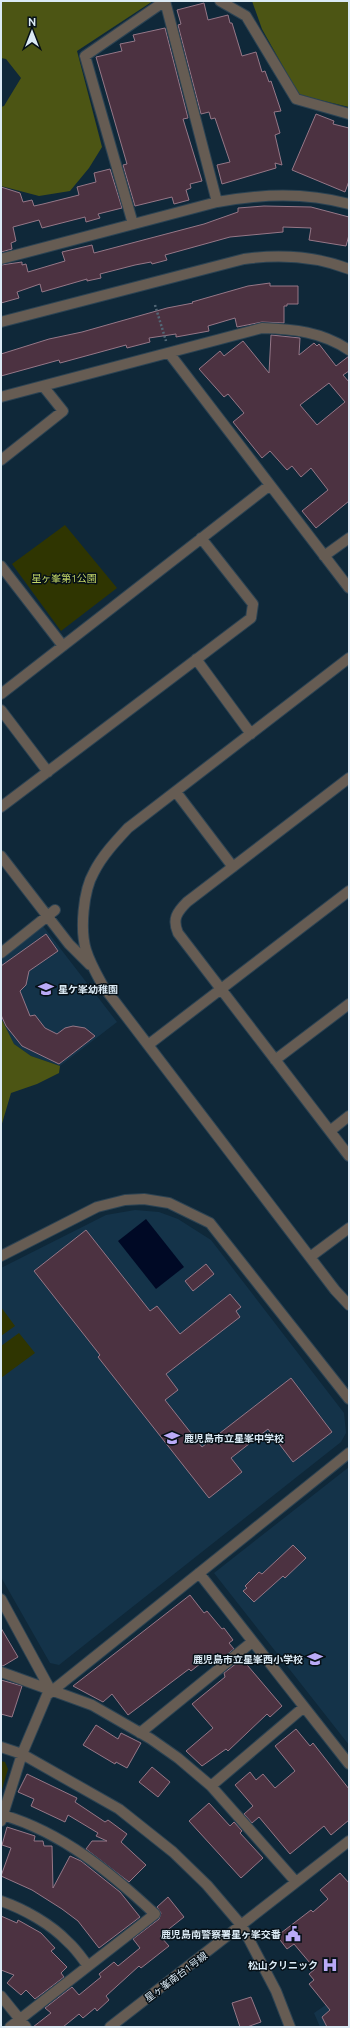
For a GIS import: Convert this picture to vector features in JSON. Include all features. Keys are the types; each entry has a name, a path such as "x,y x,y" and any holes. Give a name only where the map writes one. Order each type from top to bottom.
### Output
{"street":[{"path":"133,224 84,56 165,1 217,202"},
{"path":"220,1 246,16 296,99 349,114"},
{"path":"1,258 217,202 249,196 289,194 326,198 349,204"},
{"path":"1,322 244,258 270,255 301,257 330,262 349,269"},
{"path":"1,397 262,328 291,329 315,333 336,342 349,350"},
{"path":"170,353 349,588"},
{"path":"1,460 63,411 44,386"},
{"path":"1,694 270,485"},
{"path":"1,808 251,618 253,604 201,538"},
{"path":"324,556 349,538"},
{"path":"1,566 63,646"},
{"path":"349,658 128,828 110,848 93,872 87,889 84,910 86,949 92,967 103,986 335,1290 349,1305"},
{"path":"196,659 251,734"},
{"path":"1,710 48,772"},
{"path":"349,778 187,902 175,917 174,925 178,933 349,1156"},
{"path":"176,792 233,867"},
{"path":"1,856 51,913 69,944 92,967"},
{"path":"148,1045 349,891"},
{"path":"1,953 51,913"},
{"path":"275,1060 349,1004"},
{"path":"330,1131 349,1116"},
{"path":"1,1256 97,1207 144,1199 169,1203 210,1223 225,1240 349,1399"},
{"path":"310,1257 349,1228"},
{"path":"10,2027 23,2023 88,1966 155,1914 124,1884 77,1849 27,1822 2,1818 22,1754 47,1695 349,1453"},
{"path":"199,1573 349,1764"},
{"path":"1,1599 51,1691"},
{"path":"140,1733 252,1642"},
{"path":"1,1672 92,1705 140,1733 178,1758 211,1786 296,1882"},
{"path":"211,1786 304,1707"},
{"path":"1,1747 22,1754 119,1809 173,1852 207,1885 242,1926 276,1991 290,2027"},
{"name":"星ヶ峯南台1号線","path":"110,2027 242,1926 349,1841"},
{"path":"1,1901 29,1914 50,1927 68,1941 88,1966"},
{"path":"1,1996 23,2023"}],"path":[{"path":"155,305 170,353"}],"shaded area":[{"name":"星ケ峯幼稚園","path":"43,926 117,1022 60,1066 31,1056 14,1044 1,1018 1,960"},
{"name":"鹿児島市立星峯中学校","path":"135,1210 159,1212 178,1219 211,1240 344,1413 346,1433 341,1442 59,1665 50,1663 1,1577 1,1268 106,1215"},
{"path":"146,1219 184,1267 156,1289 118,1241"},
{"name":"鹿児島市立星峯西小学校","path":"349,1467 349,1745 214,1573"},
{"path":"349,1989 349,2027 320,2027 314,2013"}],"green space":[{"path":"1,1 153,1 77,51 102,147 89,168 70,191 39,196 1,186 1,107 4,106 21,78 6,59 1,58"},
{"path":"252,1 349,1 349,107 299,95 262,29"},
{"name":"星ヶ峯第1公園","path":"65,525 117,588 61,631 12,564"},
{"path":"1,1018 14,1044 31,1056 60,1066 59,1073 37,1084 11,1093 1,1127"},
{"path":"1,1307 15,1326 1,1336"},
{"path":"19,1333 35,1353 1,1378 1,1346"},
{"path":"1,1761 5,1762 8,1769 1,1793"}],"building":[{"path":"204,3 208,20 228,15 230,23 232,23 242,56 256,52 262,72 265,71 269,82 271,81 281,111 274,112 280,133 275,135 282,165 275,163 276,168 222,184 217,165 230,162 215,118 211,119 209,112 201,114 178,25 181,24 177,10"},
{"path":"165,28 188,118 183,119 202,181 190,184 191,188 186,190 189,200 174,204 172,197 135,206 123,165 127,164 96,57 122,51 120,44 135,41 133,35"},
{"path":"316,114 334,121 333,124 349,128 349,181 345,192 292,170"},
{"path":"110,169 122,208 98,214 100,218 86,222 85,217 42,228 39,220 13,227 16,241 11,243 12,249 1,252 1,187 20,193 23,202 32,200 34,206 79,195 77,187 96,182 94,173"},
{"path":"264,206 311,207 349,217 349,235 346,246 309,240 311,228 283,227 283,232 230,237 165,255 167,260 152,264 151,262 135,265 100,274 101,278 87,281 87,279 42,292 40,284 17,292 19,298 1,303 1,265 22,262 22,265 26,264 28,272 65,261 62,252 92,245 94,253 204,224 238,212 238,208"},
{"path":"270,283 270,286 298,286 298,304 287,304 287,306 284,306 284,323 262,322 237,327 235,318 208,326 209,331 176,337 176,334 149,338 150,342 127,348 126,345 60,363 59,360 1,376 1,354 49,339 82,332 167,308 193,303 192,302 248,286"},
{"path":"271,335 300,338 299,355 314,343 317,346 319,344 336,366 349,356 349,371 343,375 349,382 349,501 316,528 302,511 328,490 311,468 301,477 292,466 287,470 270,451 262,458 233,422 244,413 228,394 224,397 199,369 220,351 224,356 243,341 269,373","holes":["329,383 345,402 317,425 300,405"]},
{"path":"46,934 58,951 29,971 26,985 20,991 30,1016 35,1015 45,1028 57,1034 65,1028 73,1026 85,1028 95,1036 59,1064 22,1046 6,1026 1,1015 1,966"},
{"path":"86,1230 150,1311 157,1306 180,1334 230,1294 241,1307 236,1311 240,1317 166,1374 178,1390 165,1400 202,1447 291,1378 332,1432 293,1462 268,1429 231,1458 242,1472 209,1498 98,1357 100,1355 34,1271"},
{"path":"206,1264 214,1274 193,1291 185,1281"},
{"path":"293,1545 306,1558 285,1578 283,1576 254,1602 243,1591 247,1588 245,1586 259,1572 262,1574"},
{"path":"190,1595 204,1613 207,1611 222,1629 224,1628 233,1640 229,1643 234,1649 216,1663 210,1656 191,1671 189,1669 128,1715 112,1694 103,1702 73,1686"},
{"path":"1,1628 18,1657 3,1666 1,1666"},
{"path":"242,1659 282,1706 270,1717 267,1714 228,1751 226,1749 202,1766 186,1751 213,1728 192,1704 225,1677 224,1673"},
{"path":"1,1680 22,1686 12,1717 1,1714"},
{"path":"96,1725 118,1739 121,1733 141,1743 127,1768 116,1762 115,1764 83,1745"},
{"path":"296,1729 310,1746 313,1743 349,1789 349,1820 331,1835 324,1826 290,1854 259,1817 252,1823 244,1814 253,1806 235,1785 250,1772 256,1780 263,1774 275,1788 295,1771 275,1746"},
{"path":"152,1767 170,1782 158,1797 139,1782"},
{"path":"27,1774 77,1798 75,1802 105,1822 108,1820 127,1834 121,1842 146,1865 129,1882 86,1849 92,1841 107,1841 96,1836 98,1833 68,1815 65,1822 31,1806 34,1799 18,1792"},
{"path":"209,1803 230,1826 234,1822 242,1831 240,1833 263,1858 241,1878 189,1821"},
{"path":"7,1827 35,1836 34,1841 43,1841 44,1846 52,1846 53,1888 70,1856 81,1861 120,1892 140,1917 99,1948 78,1921 62,1909 32,1890 1,1876 11,1848 2,1845"},
{"path":"340,1873 349,1883 349,2027 327,2027 322,2017 330,2010 309,1984 314,1980 309,1974 315,1969 294,1944 287,1949 277,1936 311,1910 313,1912 328,1899 320,1890"},
{"path":"168,1897 184,1917 160,1936 169,1946 141,1968 139,1966 106,1996 109,2000 97,2011 95,2008 83,2018 79,2014 63,2027 33,2027 51,2013 45,2008 72,1987 79,1995 101,1977 99,1974 114,1962 118,1966 140,1948 133,1939 159,1919 161,1913 157,1907"},
{"path":"1,1916 17,1923 18,1920 41,1933 55,1948 51,1951 67,1967 61,1973 64,1977 35,1999 26,1990 21,1995 7,1983 14,1975 1,1970"},
{"path":"251,1997 261,2022 247,2027 240,2027 232,2003"}],"place":[{"name":"星ケ峯幼稚園","path":"46,989"},
{"name":"鹿児島市立星峯中学校","path":"172,1438"},
{"name":"鹿児島市立星峯西小学校","path":"315,1659"},
{"name":"鹿児島南警察署星ヶ峯交番","path":"293,1934"},
{"name":"松山クリニック","path":"330,1965"}]}
